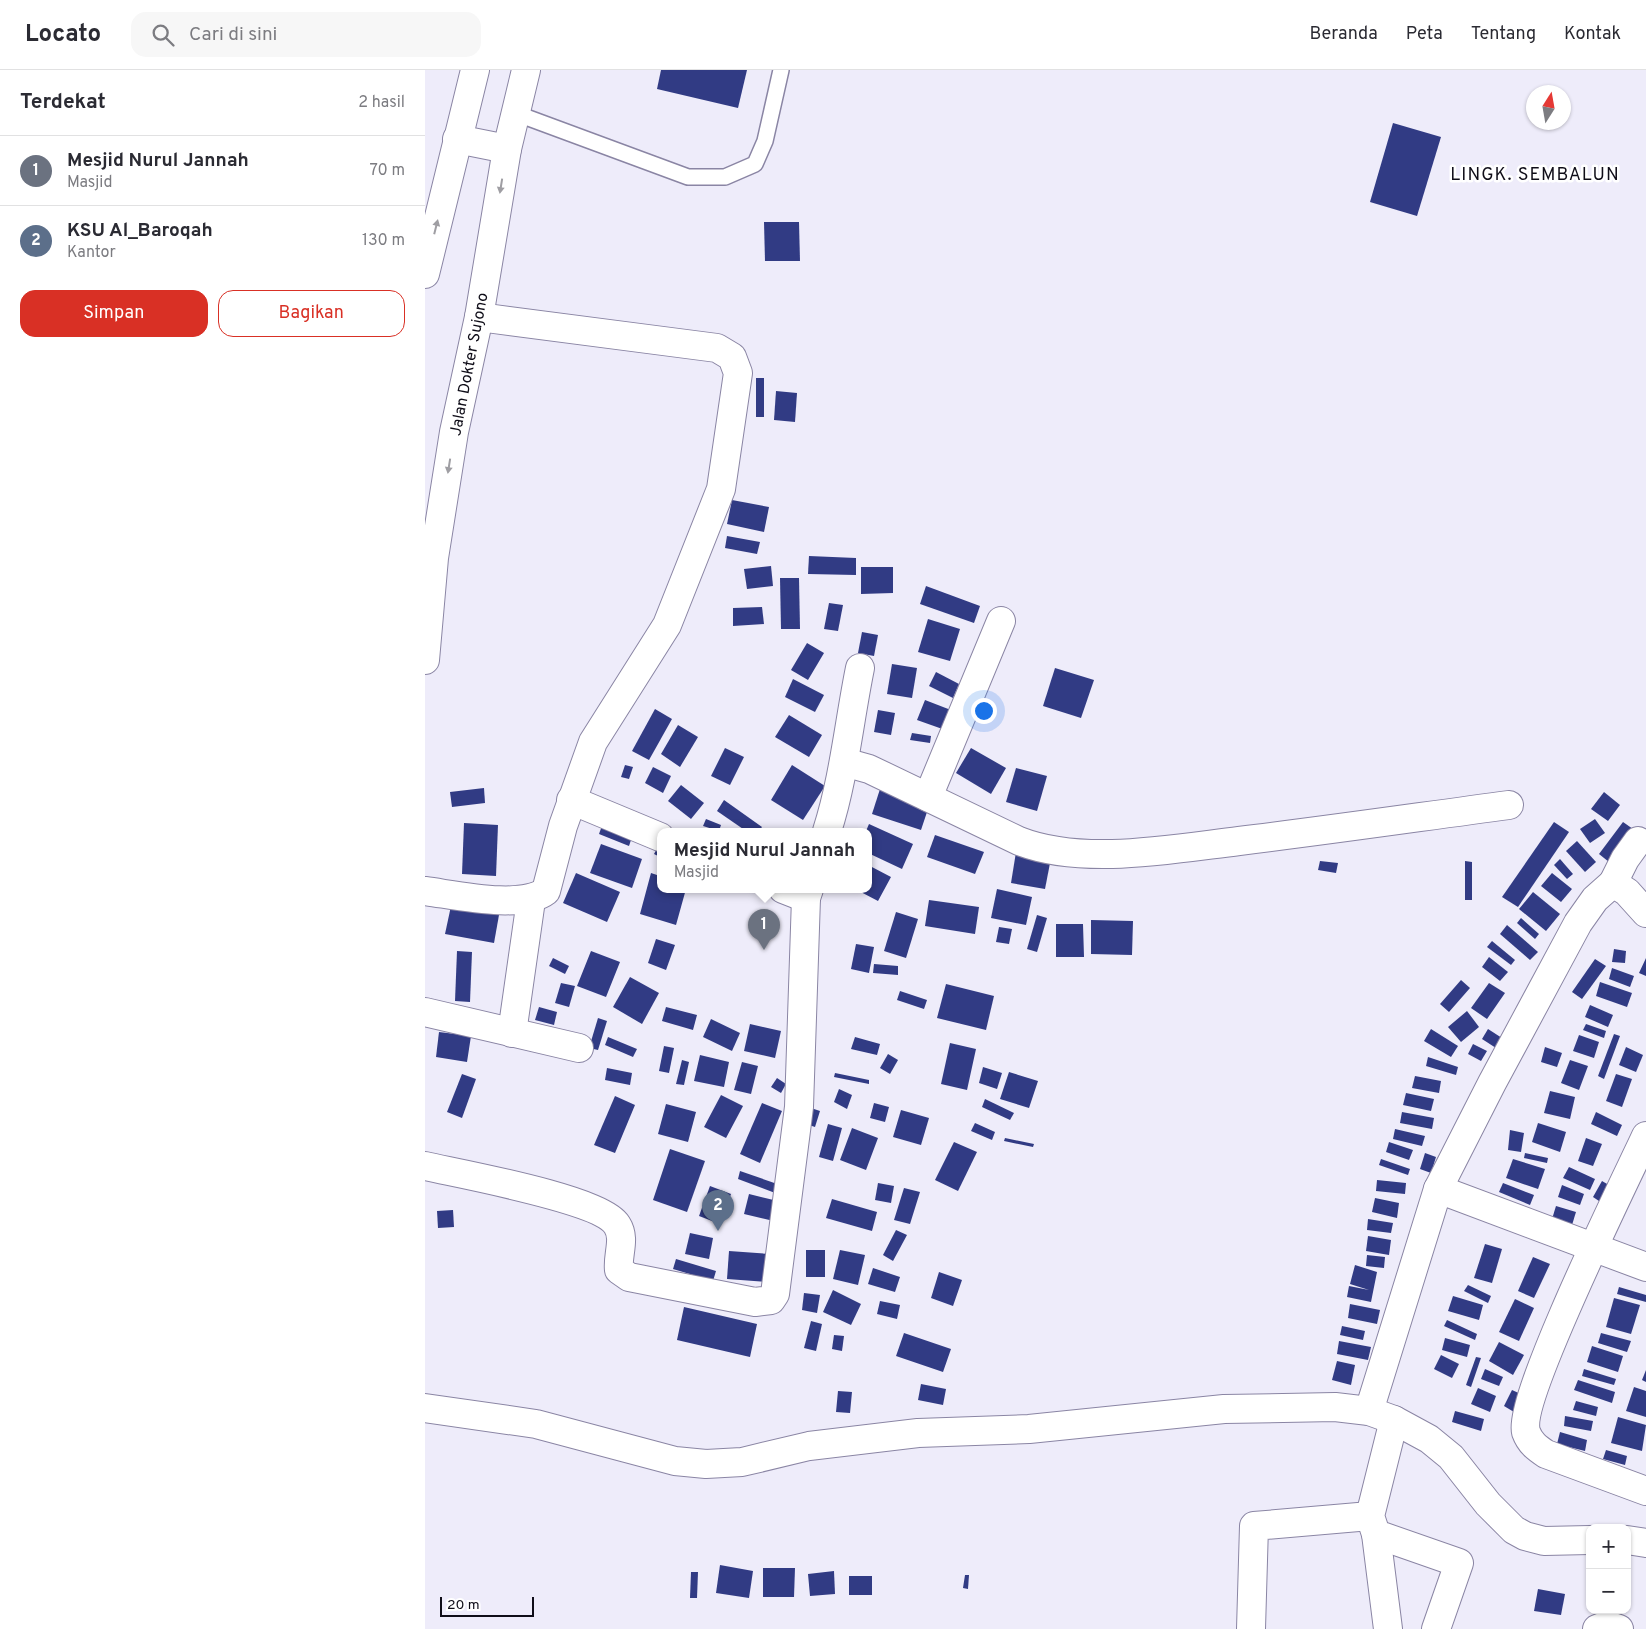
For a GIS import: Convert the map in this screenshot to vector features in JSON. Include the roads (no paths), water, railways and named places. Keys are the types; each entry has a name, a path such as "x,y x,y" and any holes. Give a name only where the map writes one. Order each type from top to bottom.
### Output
{"main road":[{"path":"425,274 475,70"},
{"name":"Jalan Dokter Sujono","path":"425,660 436,548 454,432 479,316 507,149 526,70"},
{"path":"457,139 507,149"},
{"path":"425,891 488,899 531,900 546,892 571,800 593,742 667,625 721,489 738,369 729,354 717,348 479,316"},
{"path":"928,798 1001,621"},
{"path":"828,828 838,796 844,762 846,735 860,668"},
{"path":"844,762 869,769 1019,841 1040,849 1063,853 1145,852 1369,826 1509,805"},
{"path":"571,800 657,836"},
{"path":"1369,1411 1438,1189 1492,1083 1578,923 1595,899 1613,883 1625,859 1638,841"},
{"path":"1613,883 1627,892 1646,913"},
{"path":"425,1166 565,1199 599,1210 617,1224 621,1233 619,1270 629,1277 755,1302 771,1300 775,1294 799,1107 800,893"},
{"path":"512,1033 531,900"},
{"path":"425,1012 579,1048"},
{"path":"1646,1136 1593,1247 1536,1382 1526,1430 1533,1446 1546,1454 1646,1491"},
{"path":"1438,1189 1646,1267"},
{"path":"425,1408 536,1424 675,1461 706,1464 742,1462 809,1446 918,1433 1029,1429 1224,1409 1335,1407 1369,1411 1394,1420 1429,1439 1451,1457 1488,1504 1514,1530 1543,1541 1586,1540"},
{"path":"1388,1629 1373,1525 1394,1420"},
{"path":"1251,1629 1254,1526 1373,1525 1459,1562 1436,1629"},
{"path":"1631,1541 1646,1543"},
{"path":"1597,1629 1607,1625 1619,1629"}],"lane":[{"path":"515,113 688,177 725,177 755,164 765,141 781,70"}],"place":[{"name":"Mesjid Nurul Jannah","path":"764,950"},
{"name":"KSU Al_Baroqah","path":"718,1231"}],"district":[{"name":"LINGK. SEMBALUN","path":"1535,174"}]}
